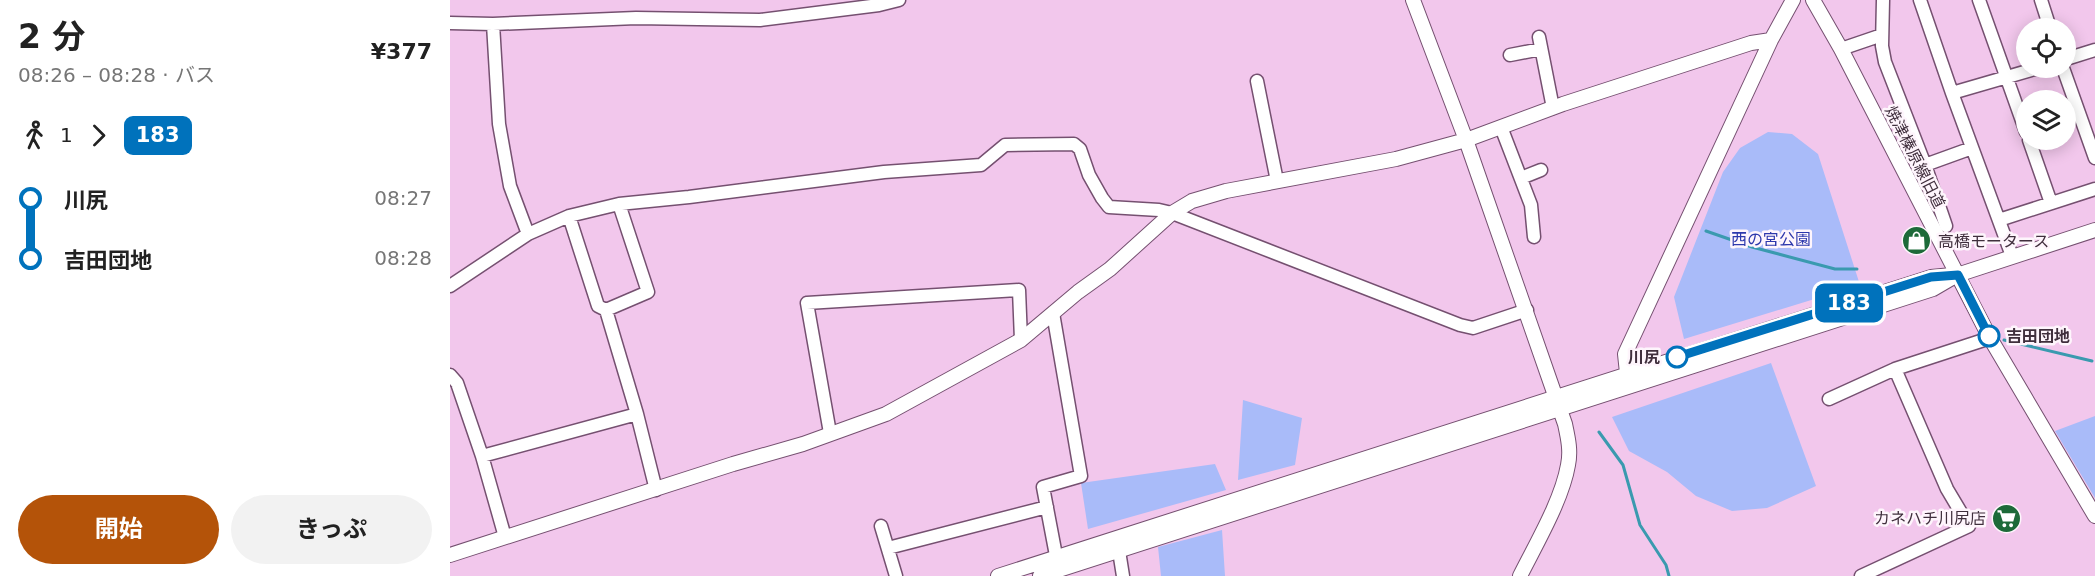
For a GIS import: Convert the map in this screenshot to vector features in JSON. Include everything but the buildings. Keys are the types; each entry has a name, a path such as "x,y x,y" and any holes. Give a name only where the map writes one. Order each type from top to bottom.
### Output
{"street":[{"path":"450,23 494,24 636,18 760,20 879,6 899,0"},
{"path":"1413,0 1527,310 1568,439 1568,466 1552,509 1520,576"},
{"path":"1627,373 1625,354 1771,40 1793,0"},
{"name":"焼津榛原線旧道","path":"1813,0 1841,49 1990,338 2095,516"},
{"path":"1882,0 1885,62 1946,226"},
{"path":"1920,0 2012,256"},
{"path":"1979,0 2016,103"},
{"path":"2041,0 2047,18"},
{"path":"494,24 499,124 510,186 528,234"},
{"path":"1841,49 1882,35"},
{"path":"450,555 733,464 803,444 886,414 1021,340 1078,291 1110,269 1172,213 1192,201 1226,191 1396,159 1466,140 1553,108 1751,43 1771,40"},
{"path":"1510,55 1540,43 1553,108"},
{"path":"2076,56 2095,50"},
{"path":"1952,93 2016,74"},
{"path":"2067,78 2095,158"},
{"path":"1257,81 1277,181"},
{"path":"1501,127 1531,205 1534,237"},
{"path":"450,286 528,234 569,216 619,204 884,172 981,165 1005,145 1032,143 1074,144 1080,149 1089,175 1109,207 1172,213 1460,325 1473,328 1527,310"},
{"path":"1925,165 1972,148"},
{"path":"2032,150 2051,203"},
{"path":"1521,178 1541,170"},
{"path":"1999,220 2095,189"},
{"path":"606,310 648,292 619,204"},
{"path":"569,216 598,306 606,310 637,414 656,490"},
{"path":"1040,576 1058,568 1558,403 1933,289 1958,275 2095,230"},
{"path":"998,576 1058,568 1119,551 1558,403 1627,373 1931,277 1958,275"},
{"path":"830,433 807,303 1018,290 1021,340"},
{"path":"1053,313 1081,476 1043,487 1058,568"},
{"path":"1829,399 1895,369 1990,338"},
{"path":"1861,576 1969,526 1947,489 1895,369"},
{"path":"450,375 457,383 482,456 505,537"},
{"path":"482,456 637,414"},
{"path":"888,548 1047,507"},
{"path":"881,526 896,576"},
{"path":"1119,551 1123,576"}],"green space":[{"name":"西の宮公園","path":"1768,132 1792,134 1818,154 1860,285 1684,339 1674,297 1723,172 1740,148"},
{"path":"1771,363 1816,486 1767,508 1732,511 1696,496 1667,472 1629,451 1612,417"},
{"path":"1243,400 1302,418 1295,465 1238,480"},
{"path":"2095,416 2095,498 2055,431"},
{"path":"1215,464 1226,490 1088,529 1081,483"},
{"path":"1222,530 1225,576 1161,576 1158,547"}],"waterway":[{"path":"1706,231 1752,247 1835,269 1857,269"},
{"path":"2004,340 2092,361"},
{"path":"1599,432 1623,465 1640,525 1666,565 1669,576"}],"bus line":[{"name":"183","path":"1677,357 1931,277 1958,275 1989,336"}],"place":[{"name":"高橋モータース","path":"1917,241"},
{"name":"吉田団地","path":"1989,336"},
{"name":"川尻","path":"1677,357"},
{"name":"カネハチ川尻店","path":"2007,518"}]}
